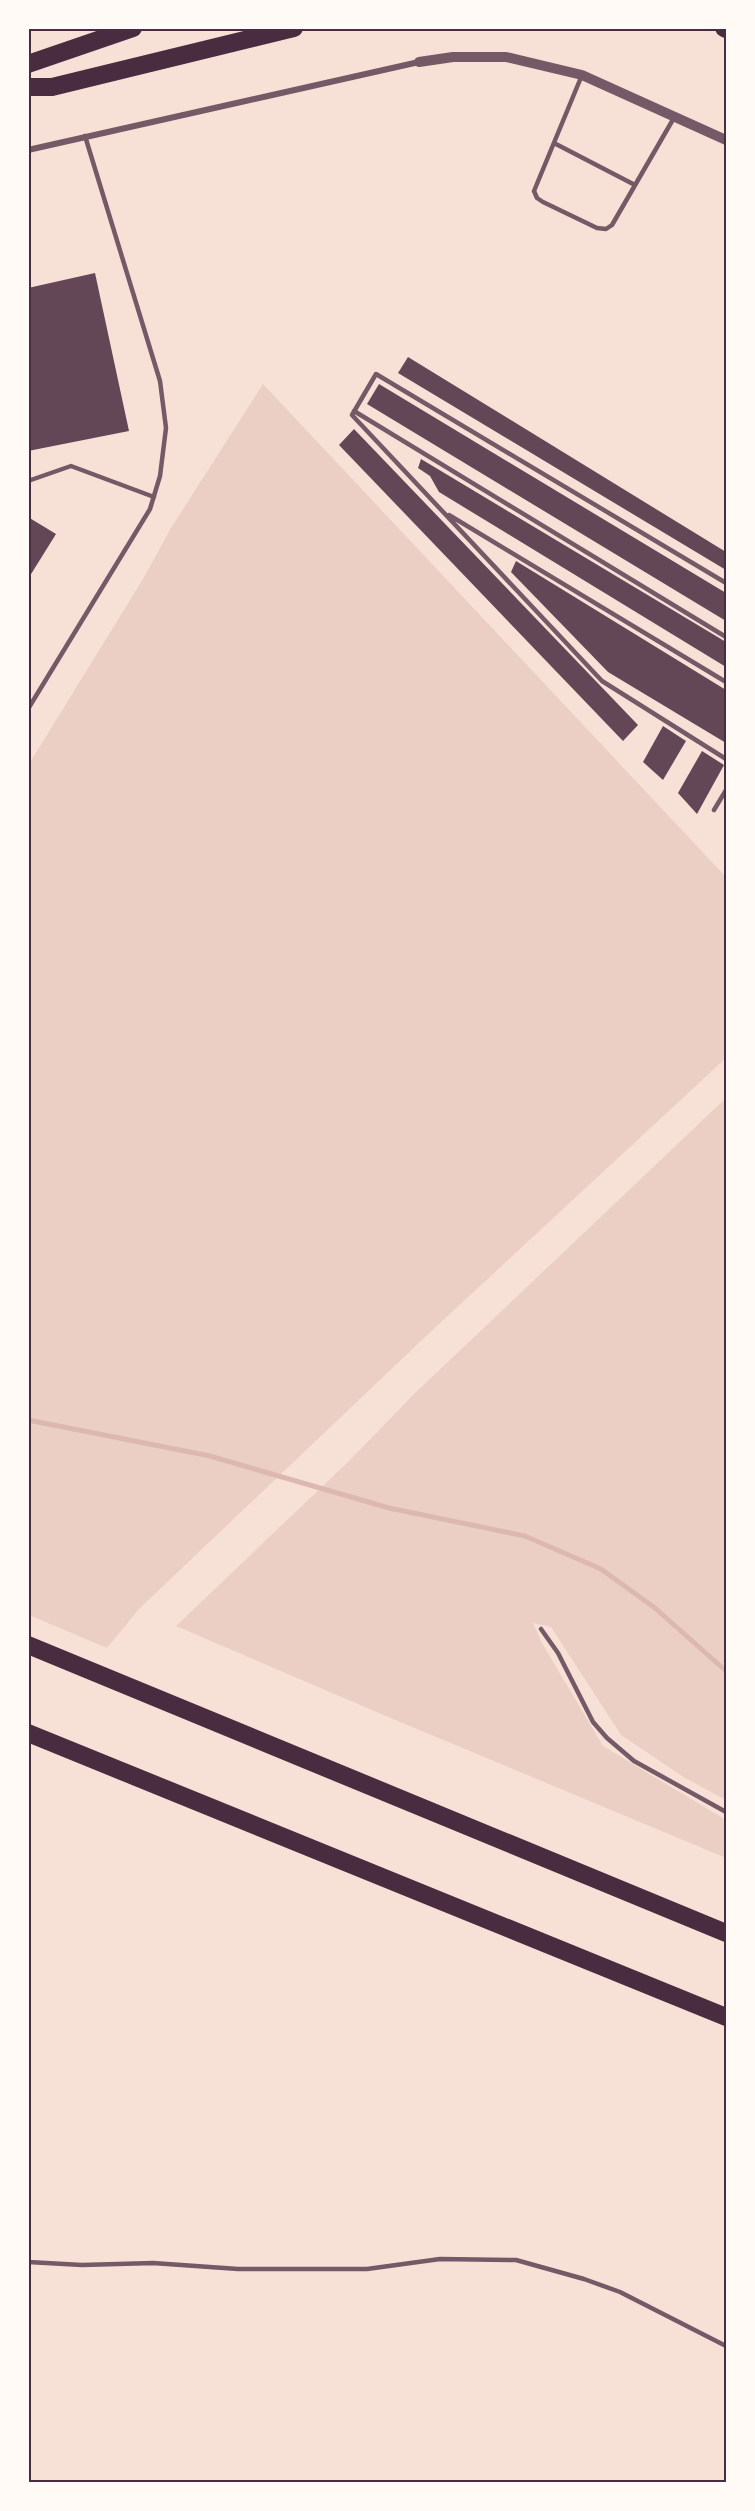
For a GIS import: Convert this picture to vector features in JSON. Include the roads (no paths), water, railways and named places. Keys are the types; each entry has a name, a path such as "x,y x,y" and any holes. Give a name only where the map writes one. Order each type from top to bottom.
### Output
{"highway":[{"path":"28,64 133,28"},
{"path":"28,87 52,87 294,28"},
{"path":"28,1645 726,1933"},
{"path":"28,1733 726,2017"}],"street":[{"path":"28,150 419,62 453,57 506,57 582,75 726,140"}],"lane":[{"path":"582,75 534,191 537,198 543,202 597,228 612,225 675,116"},
{"path":"28,709 150,508 160,476 166,428 160,381 85,136"},
{"path":"554,143 635,184"},
{"path":"726,583 376,374 351,415 602,681 726,759"},
{"path":"354,411 726,637"},
{"path":"28,481 71,466 154,497"},
{"path":"442,511 726,682"},
{"path":"714,810 726,790"},
{"path":"541,1629 558,1653 593,1722 607,1738 633,1761 726,1812"},
{"path":"28,2262 82,2265 153,2263 238,2268 367,2269 440,2259 516,2260 584,2279 620,2292 726,2346"}],"waterway":[{"path":"28,1420 210,1456 389,1508 525,1536 601,1569 655,1608 726,1671"}]}
